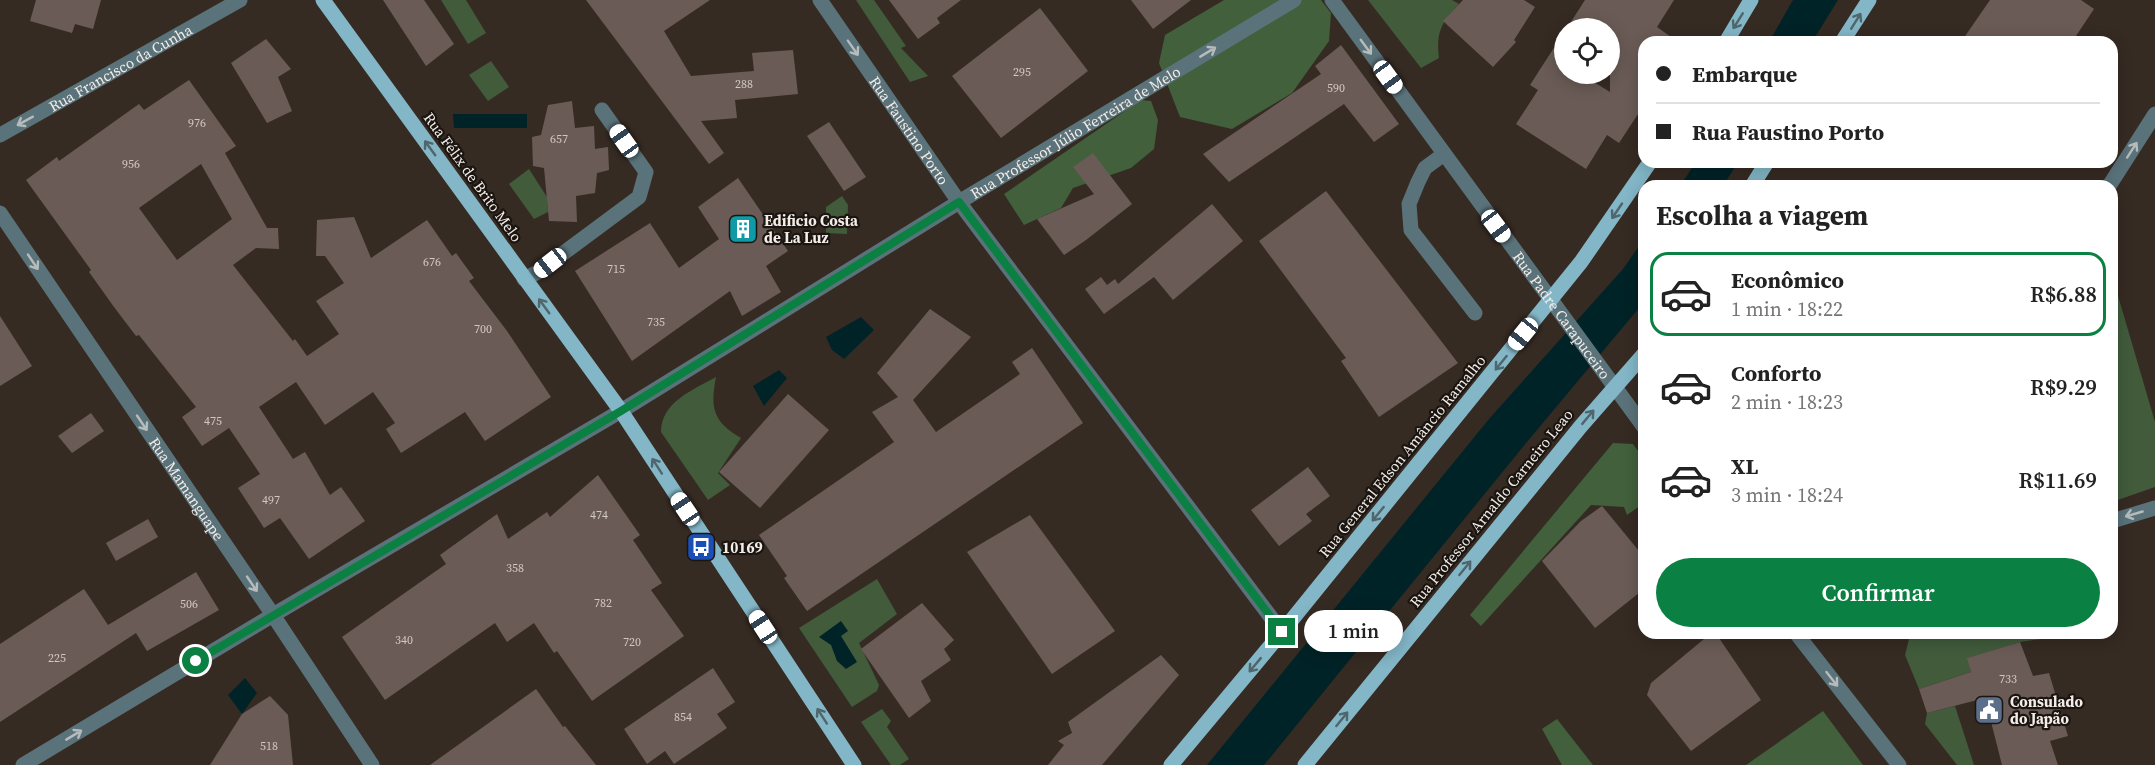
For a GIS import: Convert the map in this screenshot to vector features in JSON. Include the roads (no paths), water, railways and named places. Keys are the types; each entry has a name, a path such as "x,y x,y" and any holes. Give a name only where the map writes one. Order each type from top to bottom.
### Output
{"main road":[{"name":"Rua Félix de Brito Melo","path":"323,0 621,411 854,765"},
{"path":"1729,36 1751,0"},
{"path":"1846,36 1869,0"},
{"name":"Rua General Edson Amâncio Ramalho","path":"1172,765 1553,304 1646,168"},
{"name":"Rua Professor Arnaldo Carneiro Leao","path":"1305,765 1638,361"}],"street":[{"name":"Rua Francisco da Cunha","path":"0,135 240,0"},
{"name":"Rua Faustino Porto","path":"820,0 959,202 1282,632"},
{"name":"Rua Professor Júlio Ferreira de Melo","path":"23,765 621,411 959,202 1294,0"},
{"name":"Rua Padre Carapuceiro","path":"1332,0 1638,419"},
{"path":"524,279 538,272 639,197 646,172 602,110"},
{"path":"2113,180 2155,114"},
{"path":"1444,154 1425,168 1418,182 1409,204 1411,230 1475,313"},
{"name":"Rua Mamanguape","path":"0,213 372,765"},
{"path":"2118,519 2155,508"},
{"path":"1802,639 1899,765"}],"water":[{"path":"1793,0 1838,0 1816,36 1772,36"},
{"path":"453,114 527,114 527,128 454,128"},
{"path":"1692,168 1734,168 1727,180 1684,180"},
{"path":"1638,248 1638,309 1264,765 1207,765 1489,419 1623,269"},
{"path":"861,317 874,330 844,359 832,350 826,337"},
{"path":"779,370 787,378 764,406 753,386"},
{"path":"841,621 848,631 841,636 857,662 846,669 837,661 831,645 819,637"},
{"path":"245,678 257,693 242,714 228,695"}],"place":[{"name":"Edificio Costa de La Luz","path":"743,229"},
{"name":"10169","path":"701,547"},
{"name":"Consulado do Japão","path":"1989,710"}]}
